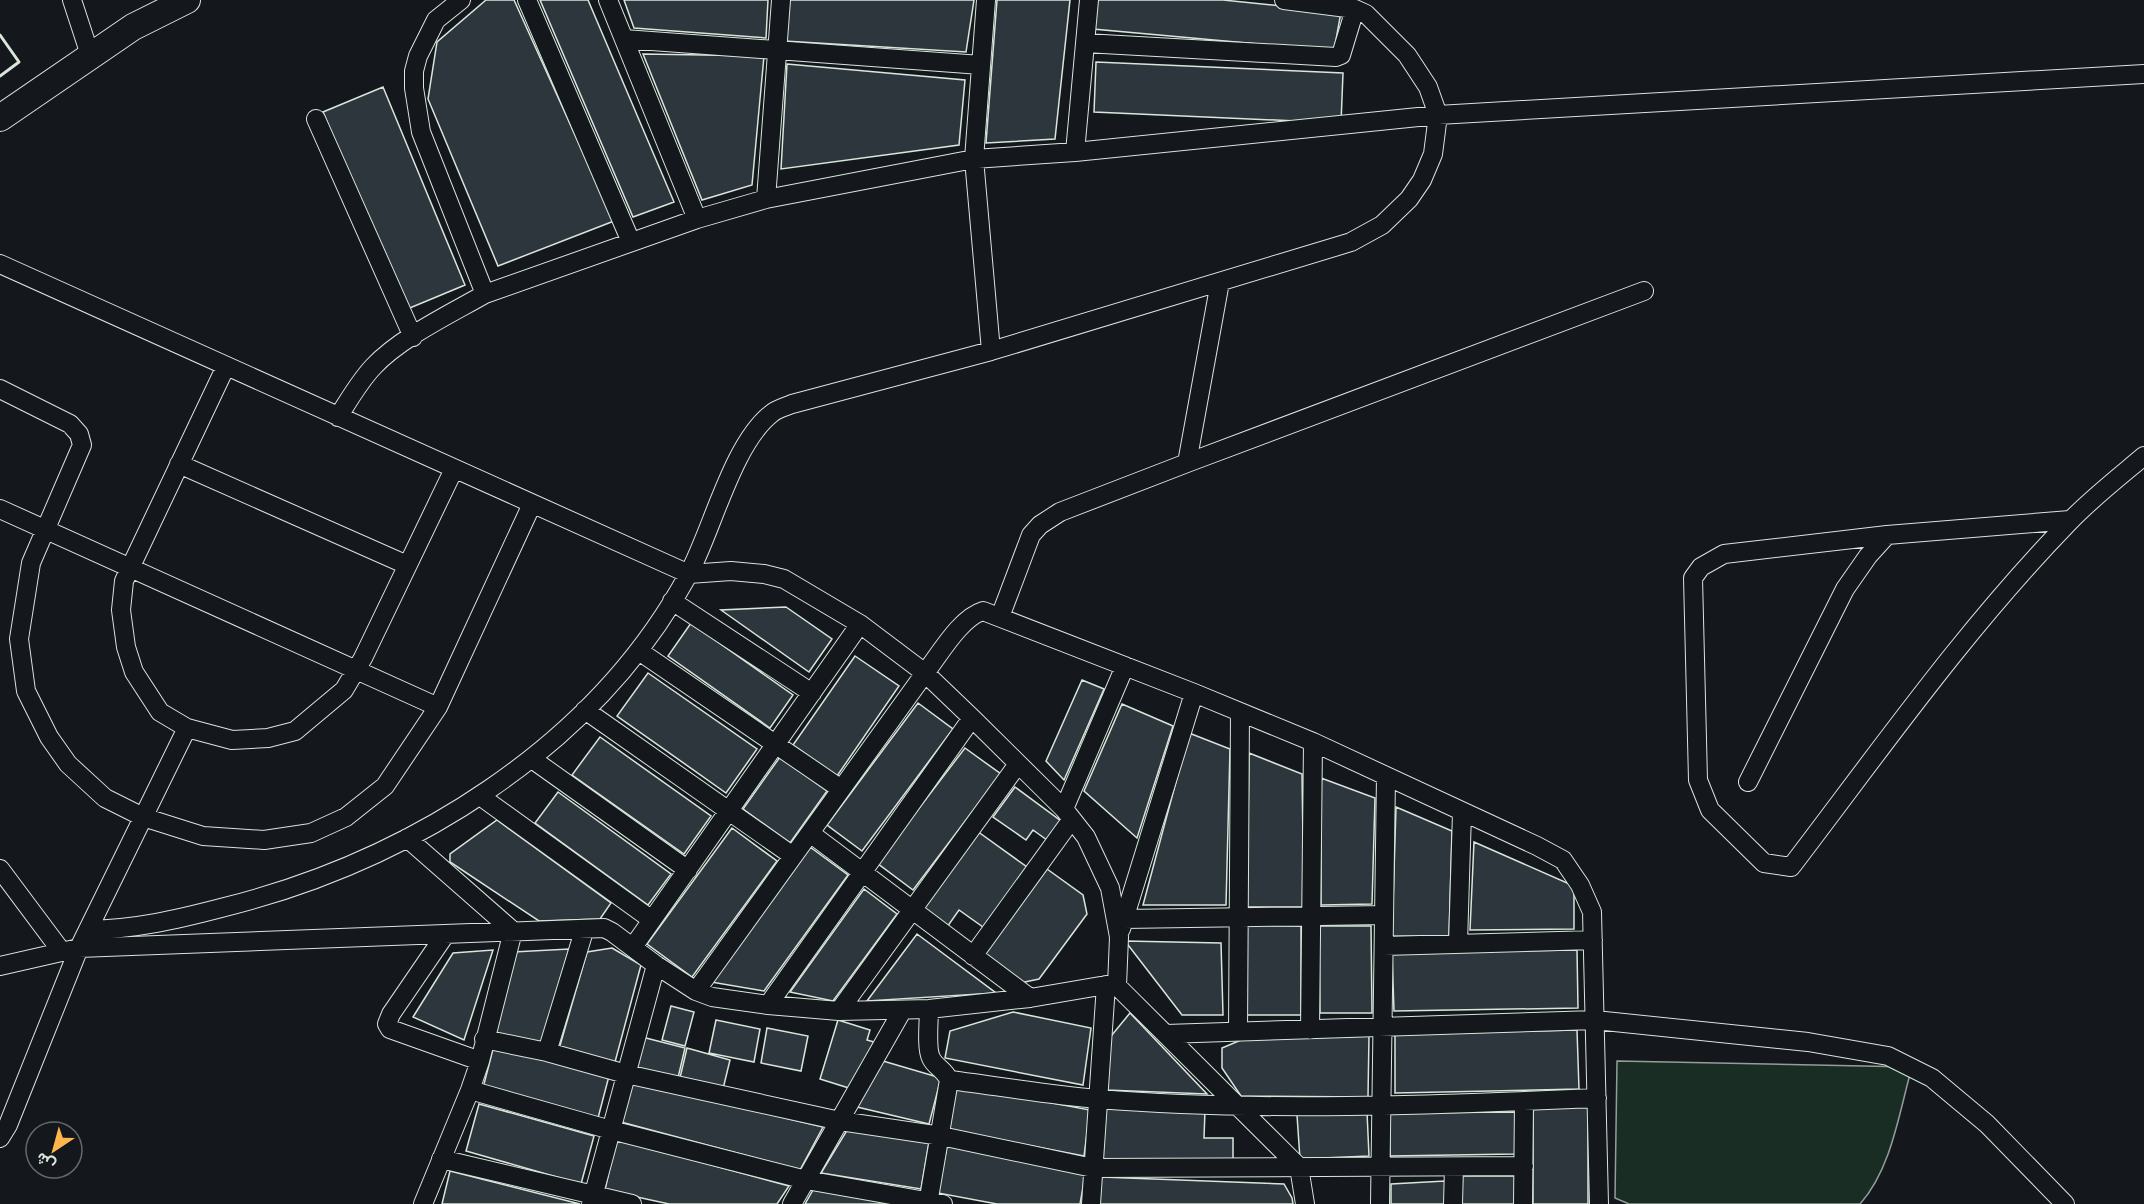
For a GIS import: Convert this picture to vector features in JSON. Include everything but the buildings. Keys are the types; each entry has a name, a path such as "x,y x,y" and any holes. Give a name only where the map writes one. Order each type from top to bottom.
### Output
{"main road":[{"path":"0,118 133,27 187,0"}],"street":[{"path":"72,0 90,55"},
{"path":"461,0 436,20 417,56 414,88 422,132 485,294"},
{"path":"527,0 631,242"},
{"path":"608,0 697,219"},
{"path":"766,198 782,0"},
{"path":"986,0 974,159 991,351"},
{"path":"1075,152 1089,0"},
{"path":"88,930 122,930 144,926 255,900 307,884 407,838 480,796 532,759 585,710 639,651 689,574 740,454 771,413 792,404 991,351 1351,242 1382,225 1409,200 1422,180 1433,154 1438,115 1428,87 1407,55 1366,14 1355,9 1284,0"},
{"path":"1085,43 1336,57 1341,55 1345,46 1355,9"},
{"path":"624,39 981,65"},
{"path":"338,417 359,384 389,352 485,294 697,219 766,198 974,159 1075,152 1438,115 2144,74"},
{"path":"316,119 413,337"},
{"path":"0,264 689,574 731,571 764,574 784,579 860,624 925,673 1068,814 1086,837 1110,888 1121,928"},
{"path":"1187,463 1220,282"},
{"path":"1000,617 1031,535 1040,525 1060,512 1644,291"},
{"path":"225,366 124,581 121,610 126,647 134,672 160,712 187,728 232,741 268,738 295,730 344,690 356,670 454,469"},
{"path":"0,389 70,424 79,434 82,444 31,563 19,639 26,691 50,737 68,764 105,798 143,817 203,836 264,840 311,833 346,817 385,786 438,707 532,504"},
{"path":"2070,520 1887,535 1724,554 1701,567 1693,578 1698,780 1710,810 1764,863 1791,867 1994,604 2070,520 2144,456"},
{"path":"179,464 407,566"},
{"path":"0,508 438,707"},
{"path":"1748,782 1845,589 1868,556 1887,535"},
{"path":"672,601 812,693"},
{"path":"696,991 925,673 964,622 974,614 983,611 1313,742 1537,846 1563,861 1580,885 1592,912 1599,1204"},
{"path":"633,947 860,624"},
{"path":"639,651 841,789"},
{"path":"973,956 1068,814 1125,666"},
{"path":"1091,1204 1097,1099 1111,985 1121,928 1194,693"},
{"path":"585,710 793,856"},
{"path":"1238,1032 1240,712"},
{"path":"768,1005 972,718"},
{"path":"0,1138 8,1125 70,950 88,930 187,728"},
{"path":"1310,1030 1313,742"},
{"path":"532,759 688,870"},
{"path":"839,1011 1018,764"},
{"path":"1380,1204 1386,776"},
{"path":"480,796 652,920"},
{"path":"1458,944 1462,812"},
{"path":"810,833 1030,998"},
{"path":"407,838 513,931"},
{"path":"0,869 70,950"},
{"path":"1121,928 1239,917 1384,915"},
{"path":"0,966 70,950 513,931 584,931 604,928 696,991 712,997 768,1005 839,1011 902,1011 1030,998 1111,985"},
{"path":"423,1204 480,1061 513,931"},
{"path":"547,1052 584,931"},
{"path":"445,935 390,1014 387,1024 390,1029 480,1061"},
{"path":"1384,946 1593,940"},
{"path":"592,1200 656,965"},
{"path":"1111,985 1166,1034 1299,1167 1305,1204"},
{"path":"470,1090 611,1130 806,1180 933,1203 940,1136 950,1080 944,1070 931,1058 929,1009"},
{"path":"792,1204 902,1011"},
{"path":"1166,1034 1595,1020 1808,1042 1888,1056 1932,1078 1987,1124 2065,1204"},
{"path":"484,1039 547,1052 626,1074 840,1121 940,1136 1093,1168 1524,1166"},
{"path":"950,1080 1097,1099 1236,1105 1382,1104 1597,1098"},
{"path":"1523,1204 1524,1101"},
{"path":"441,1159 592,1200 632,1204"},
{"path":"1454,1167 1454,1204"}],"green space":[{"path":"1617,1061 1912,1067 1887,1157 1871,1190 1860,1204 1629,1204 1615,1198"}],"wall":[{"path":"0,35 19,62 0,76"}]}
